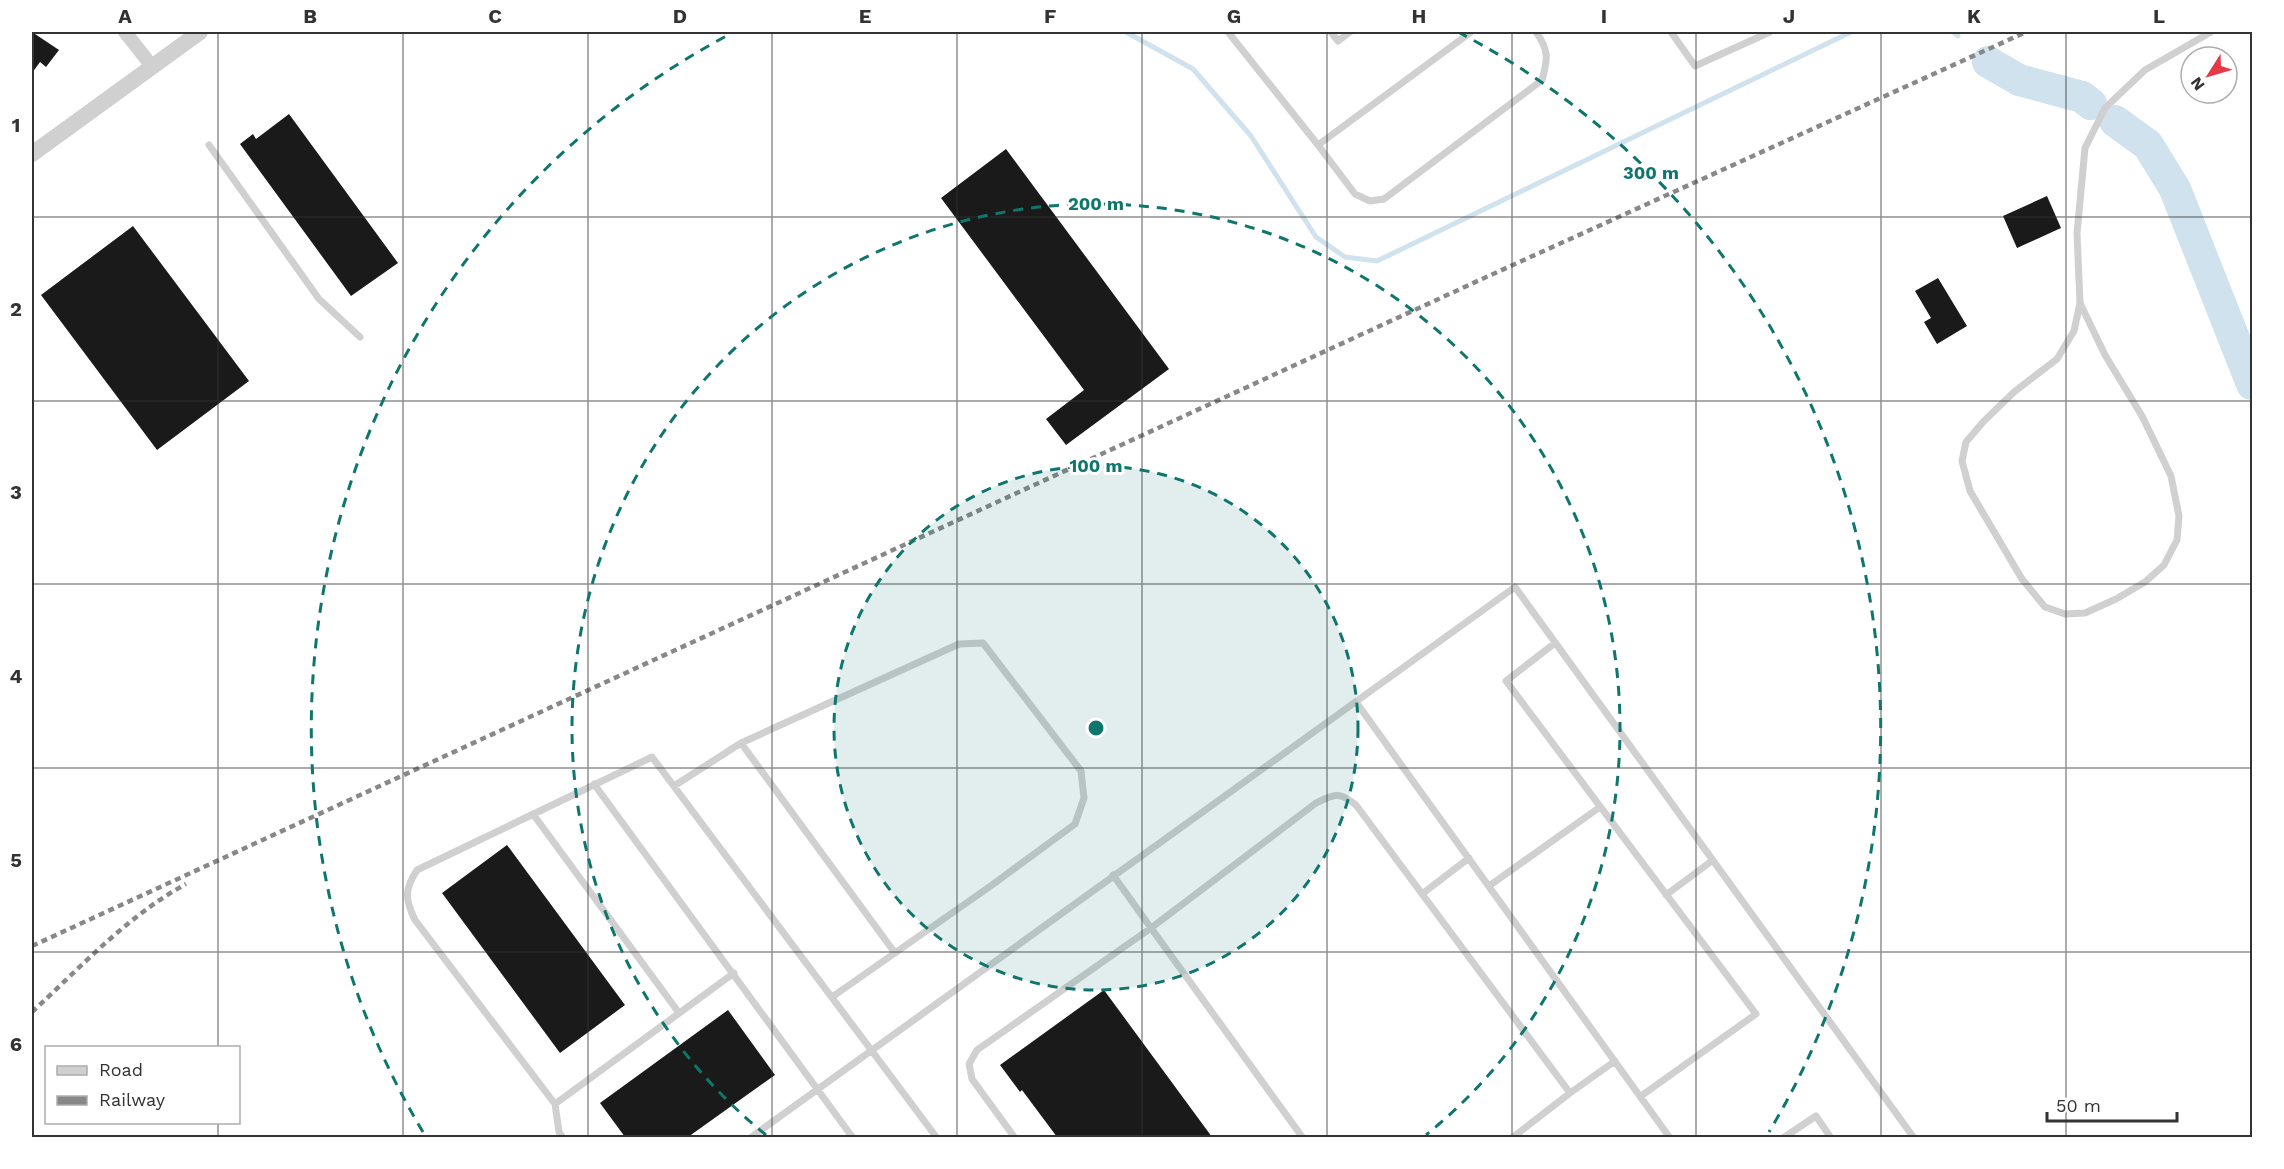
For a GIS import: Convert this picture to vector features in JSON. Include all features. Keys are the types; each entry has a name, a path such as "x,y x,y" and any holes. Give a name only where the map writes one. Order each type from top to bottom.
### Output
{"street":[{"path":"125,32 151,65"},
{"path":"32,154 151,65 200,32"}],"lane":[{"path":"1228,32 1355,194 1370,201 1384,199 1542,80 1547,62 1545,45 1536,32"},
{"path":"1331,32 1338,41 1350,32"},
{"path":"1318,146 1471,32"},
{"path":"1671,32 1695,66 1770,32"},
{"path":"2080,303 2105,355 2142,416 2171,476 2179,516 2177,540 2164,565 2145,582 2085,613 2065,614 2045,607 2022,579 1970,491 1962,461 1966,442 2014,392 2057,359 2074,331 2080,303 2077,233 2080,183 2085,148 2105,108 2145,70 2211,32"},
{"path":"209,146 319,299 360,337"},
{"path":"750,1137 1515,588 1914,1137"},
{"path":"675,786 741,743 959,644 983,643 1081,771 1084,798 1075,824 832,997"},
{"path":"1555,643 1506,681 1756,1014 1641,1096"},
{"path":"1356,702 1670,1137"},
{"path":"741,743 895,953"},
{"path":"563,1137 559,1132 555,1104 415,920 407,903 408,884 417,870 652,757 937,1137"},
{"path":"594,784 853,1137"},
{"path":"1003,1137 1013,1135 972,1079 969,1064 977,1050 1151,928 1316,802 1331,795 1344,795 1356,805 1570,1094"},
{"path":"1489,886 1600,807"},
{"path":"533,814 679,1013"},
{"path":"1422,894 1469,858"},
{"path":"1666,895 1713,860"},
{"path":"1113,875 1303,1137"},
{"path":"555,1104 734,973"},
{"path":"1512,1137 1615,1061"},
{"path":"1783,1137 1816,1116 1832,1137"}],"building":[{"path":"32,32 59,50 46,67 40,62 32,73"},
{"path":"289,114 398,263 351,296 240,144 253,134 256,139"},
{"path":"1006,149 1169,369 1066,445 1046,419 1084,390 941,198"},
{"path":"2047,196 2061,228 2017,248 2003,216"},
{"path":"133,226 249,381 157,450 41,295"},
{"path":"1938,278 1967,326 1937,344 1924,322 1931,318 1915,291"},
{"path":"507,845 625,1005 560,1053 442,893"},
{"path":"1104,990 1212,1137 1057,1137 1000,1065"},
{"path":"728,1010 775,1075 688,1137 625,1137 600,1103"}],"waterway":[{"path":"1126,32 1193,69 1251,136 1316,237 1345,257 1377,261 1851,32"},
{"path":"1953,32 1958,36"},
{"path":"1988,62 2019,80 2082,97 2091,104"},
{"path":"2115,121 2148,145 2175,189 2252,384"}],"railway":[{"path":"32,946 1482,279 2026,32"},
{"path":"32,1012 124,927 164,897 186,884"}]}
